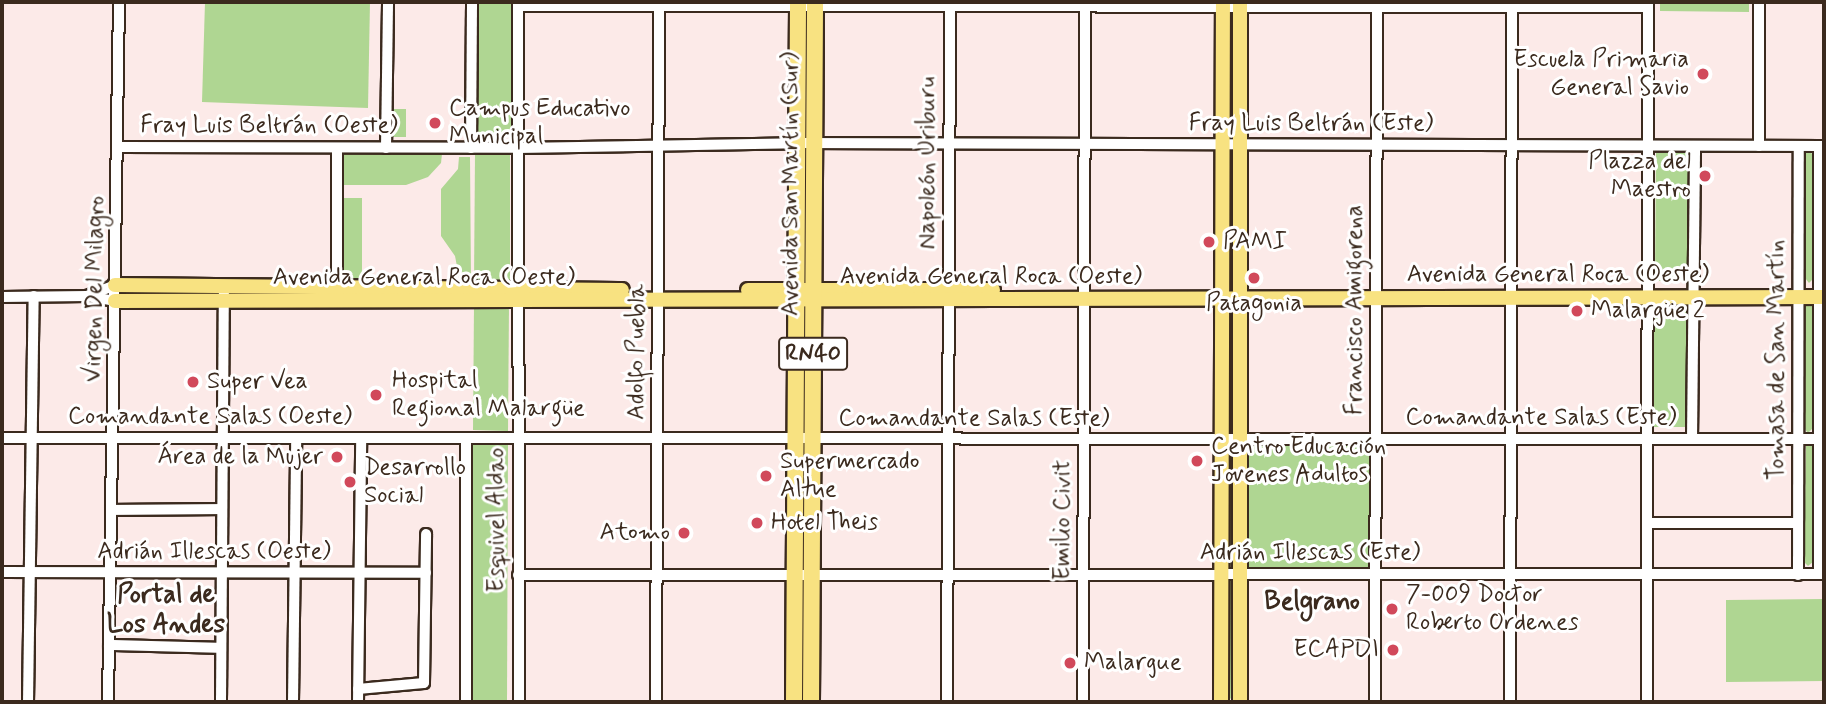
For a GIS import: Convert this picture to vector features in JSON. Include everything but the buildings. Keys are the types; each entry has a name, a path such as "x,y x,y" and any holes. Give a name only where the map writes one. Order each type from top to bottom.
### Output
{"highway":[{"name":"Avenida San Martín (Sur)","path":"798,4 796,440 811,702"},
{"name":"Avenida San Martín (Sur)","path":"794,702 813,440 815,4"}],"main road":[{"path":"1221,702 1223,4"},
{"path":"1240,4 1240,702"},
{"name":"Avenida General Roca (Oeste)","path":"116,285 518,295"},
{"name":"Avenida General Roca (Oeste)","path":"115,301 224,302 518,295 1822,293"}],"street":[{"name":"Virgen Del Milagro","path":"108,702 120,2"},
{"path":"387,148 388,2"},
{"path":"471,148 472,2"},
{"path":"1759,2 1759,146"},
{"path":"518,4 1648,4 1647,702"},
{"name":"Esquivel Aldao","path":"518,4 519,702"},
{"name":"Adolfo Puebla","path":"656,702 659,4"},
{"name":"Napoleón Uriburu","path":"947,702 950,4"},
{"name":"Emilio Civit","path":"1083,702 1084,4"},
{"name":"Francisco Amigorena","path":"1375,702 1377,4"},
{"path":"1510,702 1512,4"},
{"name":"Fray Luis Beltrán (Oeste)","path":"119,147 518,148 797,143"},
{"name":"Fray Luis Beltrán (Este)","path":"797,143 1822,146"},
{"path":"1692,439 1695,146"},
{"name":"Tomasa de San Martín","path":"1798,575 1799,146"},
{"name":"Tomasa de San Martín","path":"1821,575 1822,146"},
{"path":"337,148 337,289"},
{"path":"87,296 116,285"},
{"path":"221,702 224,286"},
{"path":"29,702 34,296"},
{"path":"2,297 87,296 115,301"},
{"name":"Comandante Salas (Oeste)","path":"2,438 796,440"},
{"path":"293,702 296,438"},
{"path":"358,702 361,439"},
{"path":"466,439 466,702"},
{"name":"Comandante Salas (Este)","path":"796,440 1821,439"},
{"path":"111,510 222,509"},
{"path":"1647,523 1798,523"},
{"path":"358,689 424,683 426,534"},
{"name":"Adrián Illescas (Oeste)","path":"2,572 426,573"},
{"path":"518,575 803,574"},
{"name":"Adrián Illescas (Este)","path":"803,574 1821,575"},
{"path":"109,645 221,648"}],"green space":[{"path":"205,2 370,2 368,108 202,102"},
{"path":"478,2 513,2 512,133 477,133"},
{"path":"1660,2 1749,2 1749,12 1660,11"},
{"path":"1231,16 1234,17 1234,134 1231,135 1228,133"},
{"path":"390,109 406,109 406,137 390,137"},
{"path":"1806,151 1813,154 1813,279 1809,283 1805,278"},
{"path":"1656,153 1691,153 1690,281 1655,281"},
{"path":"342,154 442,154 441,163 428,177 406,185 341,185"},
{"path":"1231,154 1234,156 1231,273 1228,271"},
{"path":"475,155 510,155 510,284 474,283"},
{"path":"459,157 470,157 471,282 460,282 455,256 441,236 441,189 458,169"},
{"path":"342,198 362,198 362,283 342,284"},
{"path":"1653,298 1689,298 1688,427 1653,427"},
{"path":"474,304 509,304 508,431 473,430"},
{"path":"1804,304 1813,304 1812,429 1808,433 1804,428"},
{"path":"1228,310 1234,311 1233,427 1230,428 1228,427"},
{"path":"1376,439 1375,574 1240,574 1241,440"},
{"path":"1806,443 1813,446 1813,562 1808,566 1804,562"},
{"path":"473,444 508,444 507,702 472,702"},
{"path":"1228,447 1234,451 1234,561 1230,565 1227,564"},
{"path":"1230,580 1233,582 1234,695 1230,699 1227,697"},
{"path":"1824,599 1824,681 1726,682 1726,600"}],"place":[{"name":"Escuela Primaria General Savio","path":"1703,74"},
{"name":"Campus Educativo Municipal","path":"435,123"},
{"name":"Plazza del Maestro","path":"1705,176"},
{"name":"PAMI","path":"1209,242"},
{"name":"Patagonia","path":"1254,278"},
{"name":"Malargüe 2","path":"1577,311"},
{"name":"Super Vea","path":"193,382"},
{"name":"Hospital Regional Malargüe","path":"376,395"},
{"name":"Área de la Mujer","path":"337,457"},
{"name":"Centro Educación Jovenes Adultos","path":"1197,461"},
{"name":"Supermercado Altue","path":"766,476"},
{"name":"Desarrollo Social","path":"350,482"},
{"name":"Hotel Theis","path":"757,523"},
{"name":"Atomo","path":"684,533"},
{"name":"7-009 Doctor Roberto Ordenes","path":"1392,609"},
{"name":"ECAPDI","path":"1393,650"},
{"name":"Malargue","path":"1070,663"}],"district":[{"name":"Belgrano","path":"1312,603"},
{"name":"Portal de Los Andes","path":"166,611"}]}
